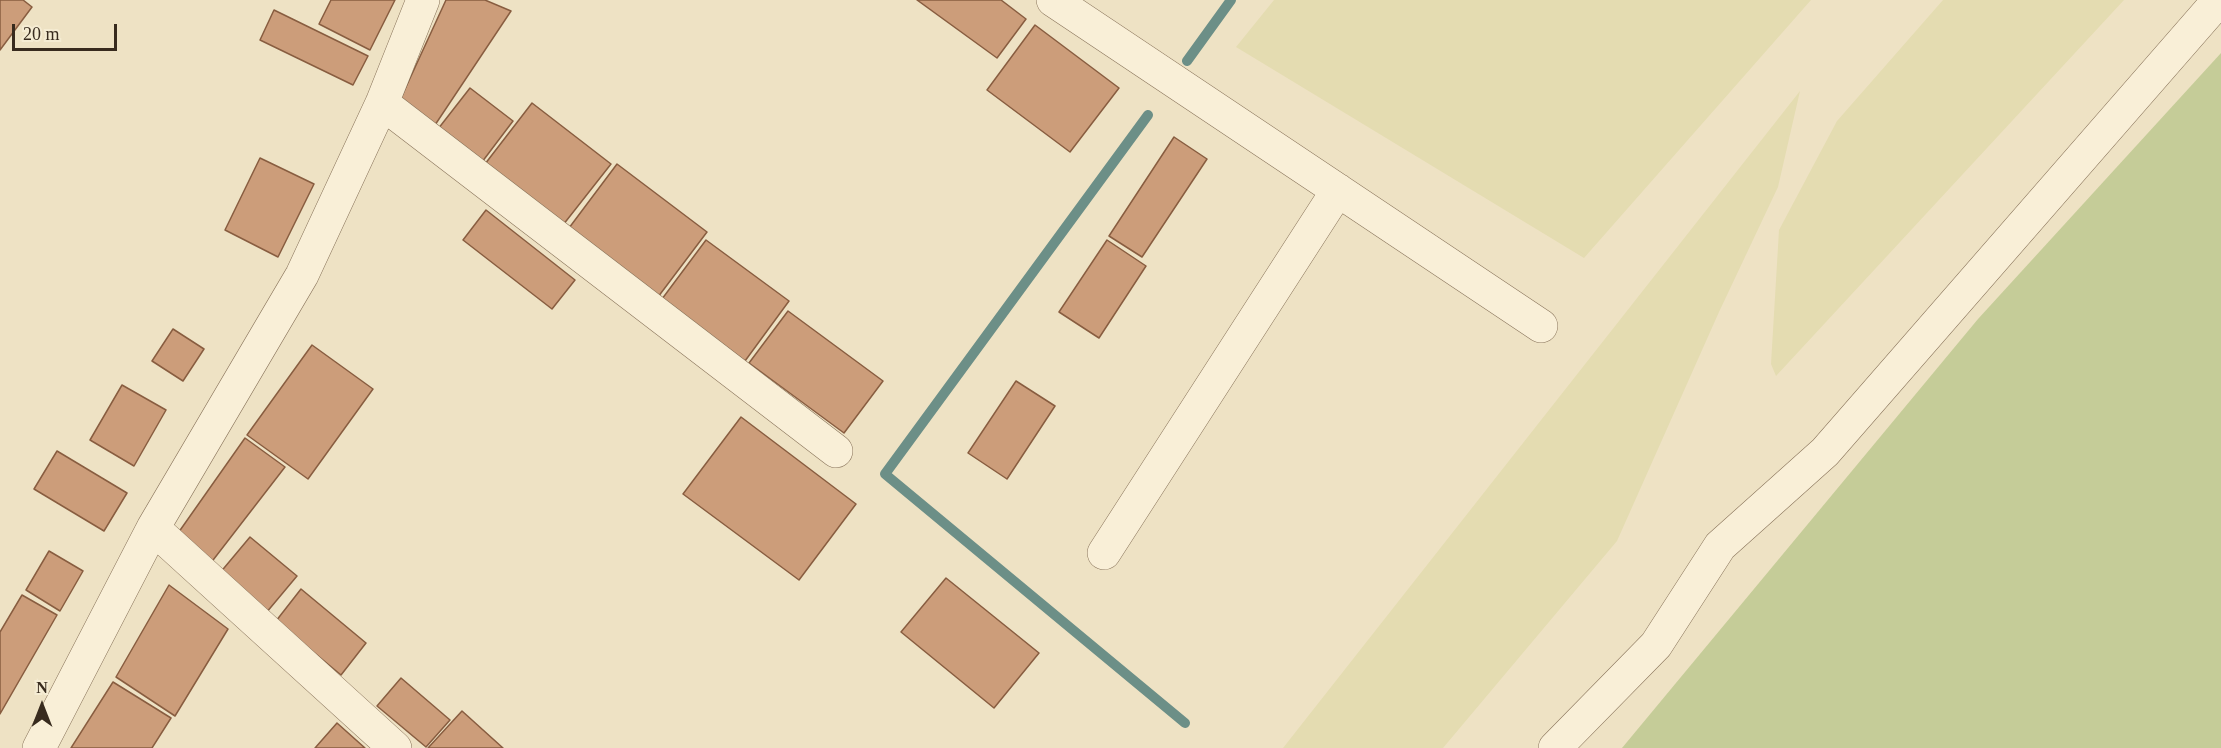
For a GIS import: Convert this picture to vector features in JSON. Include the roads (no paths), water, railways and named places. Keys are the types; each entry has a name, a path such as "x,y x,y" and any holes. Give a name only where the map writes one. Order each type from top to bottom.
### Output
{"street":[{"path":"39,748 153,528 302,275 382,103 423,0"},
{"path":"1053,0 1541,326"},
{"path":"1555,748 1656,645 1720,546 1825,452 2219,0"},
{"path":"382,103 836,451"},
{"path":"1104,553 1338,190"},
{"path":"153,528 395,748"}],"waterway":[{"path":"1187,61 1231,0"},
{"path":"1148,115 885,474 1185,723"}]}
